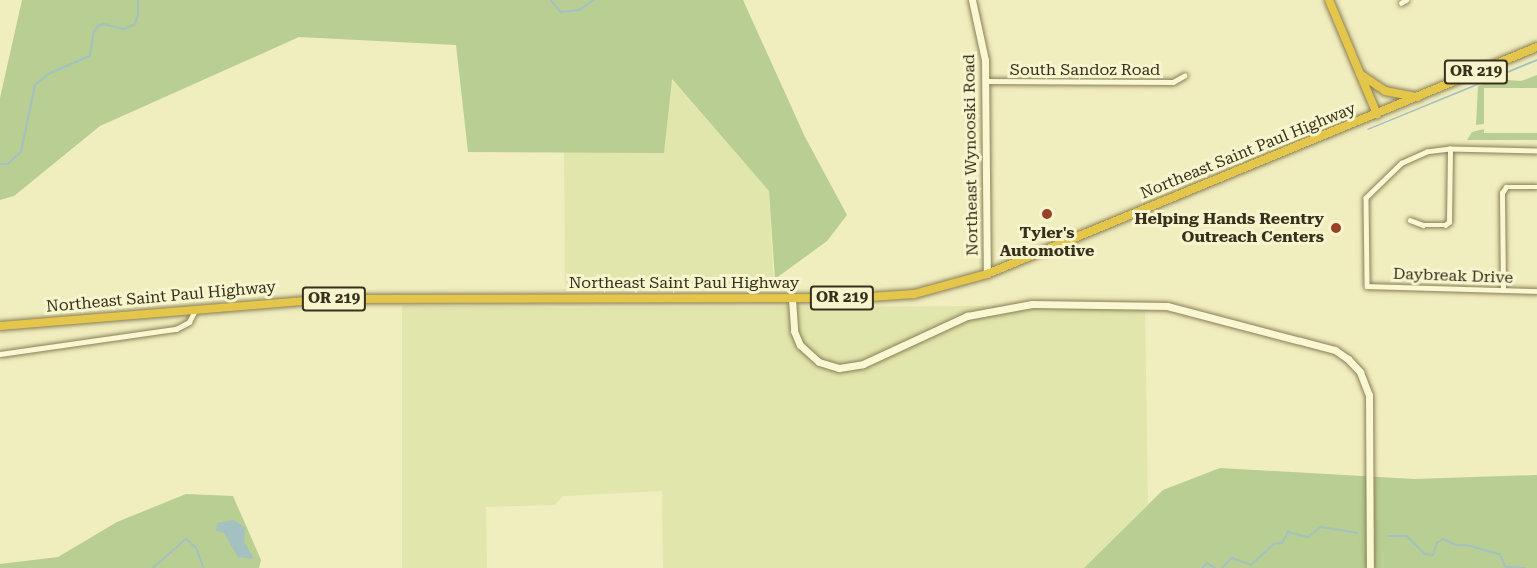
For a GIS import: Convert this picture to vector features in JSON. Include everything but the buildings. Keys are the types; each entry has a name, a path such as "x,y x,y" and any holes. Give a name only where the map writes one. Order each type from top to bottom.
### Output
{"highway":[{"path":"1329,0 1377,114"},
{"name":"Northeast Saint Paul Highway","path":"0,326 196,308 375,298 792,299 892,297 932,291 987,274 1537,47"},
{"path":"1360,74 1385,91 1417,97"}],"main road":[{"name":"Northeast Wynooski Road","path":"972,0 985,60 987,274"},
{"path":"792,299 792,322 800,345 819,362 838,368 863,364 967,316 1032,304 1167,306 1335,350 1348,359 1360,372 1369,395 1370,568"}],"street":[{"name":"South Sandoz Road","path":"985,81 1173,82 1184,76"},
{"path":"1410,220 1423,225 1445,225 1449,222 1450,149 1537,151"},
{"name":"Daybreak Drive","path":"1450,149 1427,152 1402,164 1366,198 1367,286 1450,286 1537,291"},
{"path":"1503,290 1502,193 1506,187 1537,187"},
{"path":"0,354 176,329 189,322 196,308"}],"green space":[{"path":"22,0 743,0 805,137 847,215 827,241 775,279 769,191 672,79 664,153 468,152 456,45 299,37 100,126 14,196 0,200 0,98"},
{"path":"1537,75 1537,88 1484,88 1484,124 1476,125 1478,86 1495,79 1521,81"},
{"path":"671,79 769,191 774,287 565,287 564,152 664,152"},
{"path":"1484,129 1484,133 1537,133 1537,140 1467,140 1472,132"},
{"path":"402,305 567,308 977,306 1145,308 1148,504 1084,568 663,568 662,491 563,496 555,505 486,507 487,568 402,568"},
{"path":"1220,468 1414,479 1537,475 1537,568 1084,568 1163,490"},
{"path":"186,494 233,496 261,560 259,568 0,568 0,564 58,557 117,522"}],"water":[{"path":"1537,59 1537,61 1367,129"},
{"path":"234,520 245,528 244,542 254,559 238,557 224,533 216,531 217,523"}],"waterway":[{"path":"0,164 8,164 21,152 35,85 50,73 90,56 94,32 98,26 104,24 124,29 134,25 138,16 138,0"},
{"path":"551,0 561,12 579,10 594,0"},
{"path":"1222,568 1232,558 1251,565 1274,544 1282,543 1288,532 1308,537 1321,527 1358,533"},
{"path":"1388,536 1407,536 1425,554 1433,555 1437,543 1443,539 1456,545 1466,545 1500,554 1506,567 1525,568"},
{"path":"153,568 186,539 196,547 204,568"},
{"path":"1202,568 1207,563 1215,568"}],"place":[{"name":"Tyler's Automotive","path":"1047,214"},
{"name":"Helping Hands Reentry Outreach Centers","path":"1336,228"}]}
